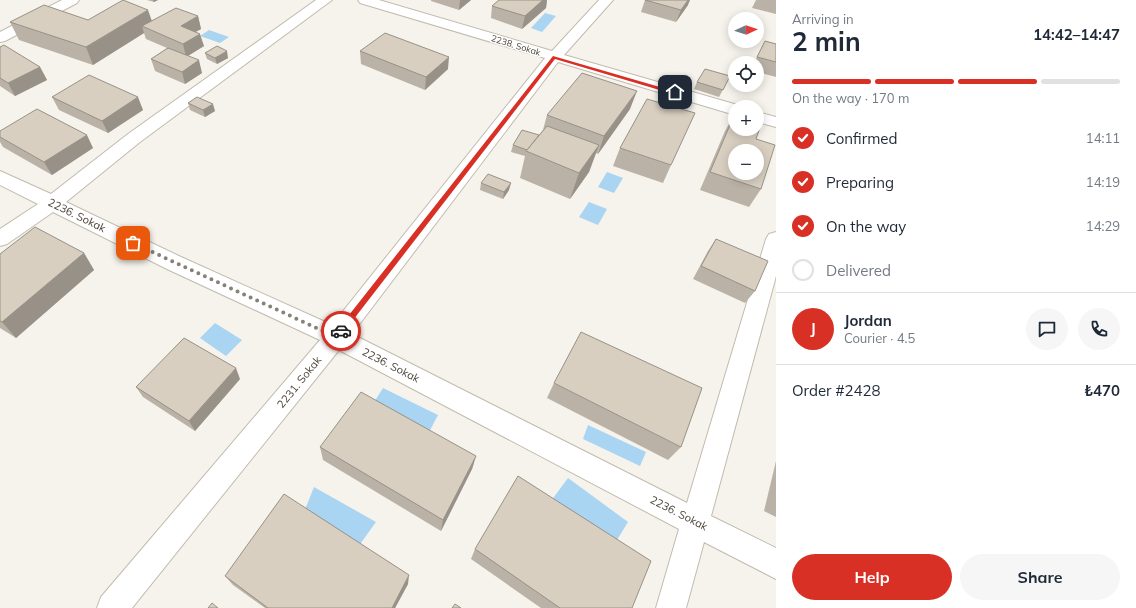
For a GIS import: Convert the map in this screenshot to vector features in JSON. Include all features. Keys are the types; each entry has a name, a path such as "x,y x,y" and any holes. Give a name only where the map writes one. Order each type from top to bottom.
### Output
{"street":[{"path":"0,38 72,0"},
{"path":"0,239 52,203 134,138 325,0"},
{"name":"2238. Sokak","path":"365,0 728,108"},
{"name":"2231. Sokak","path":"112,608 336,337 554,57 606,0"},
{"path":"764,119 776,122"},
{"name":"2236. Sokak","path":"0,177 174,263 336,337 776,564"},
{"path":"672,608 776,239"}],"water":[{"path":"545,13 556,16 542,32 531,28"},
{"path":"209,30 229,37 220,43 200,36"},
{"path":"607,172 623,178 614,193 598,187"},
{"path":"589,202 607,209 598,225 579,217"},
{"path":"215,323 242,340 226,356 200,338"},
{"path":"383,388 438,415 427,436 371,407"},
{"path":"588,425 646,452 640,466 583,439"},
{"path":"568,478 628,522 612,548 551,501"},
{"path":"314,487 376,522 358,547 304,512"}],"building":[{"path":"123,0 148,10 86,47 10,22 44,5 88,20"},
{"path":"499,0 543,0 525,16 492,6"},
{"path":"645,0 688,0 681,10"},
{"path":"176,8 198,16 181,26 200,34 183,44 142,26"},
{"path":"385,33 449,57 426,77 360,51"},
{"path":"765,41 776,44 776,62 764,59 764,56 758,56 762,48 764,48"},
{"path":"4,45 40,67 8,83 0,78 0,47"},
{"path":"217,46 227,51 215,58 205,53"},
{"path":"168,48 199,60 182,72 151,59"},
{"path":"705,69 728,75 728,80 723,90 697,82"},
{"path":"582,73 637,91 604,136 547,115"},
{"path":"89,75 138,97 102,121 52,97"},
{"path":"197,97 213,104 203,110 188,103"},
{"path":"647,99 695,113 671,165 620,148"},
{"path":"37,109 87,135 44,162 0,137 0,131"},
{"path":"547,126 599,145 579,173 526,151"},
{"path":"522,130 539,135 527,150 513,145"},
{"path":"728,130 728,136 757,136 756,139 775,145 764,180 764,144 728,144 728,178 710,172"},
{"path":"488,174 511,183 504,192 481,183"},
{"path":"734,180 764,180 761,189"},
{"path":"35,227 84,253 2,322 0,321 0,254"},
{"path":"716,239 768,261 755,291 701,266"},
{"path":"581,332 702,388 681,447 554,383"},
{"path":"184,338 236,368 189,421 136,387"},
{"path":"361,392 476,456 443,520 320,447"},
{"path":"518,476 651,561 632,608 560,608 475,549"},
{"path":"284,494 409,575 392,608 268,608 225,576"},
{"path":"212,603 218,608 208,608"},
{"path":"455,604 461,608 452,608"}],"way so far":[{"path":"133,243 336,337 341,331"}],"route":[{"path":"341,331 554,57 675,92"}]}
